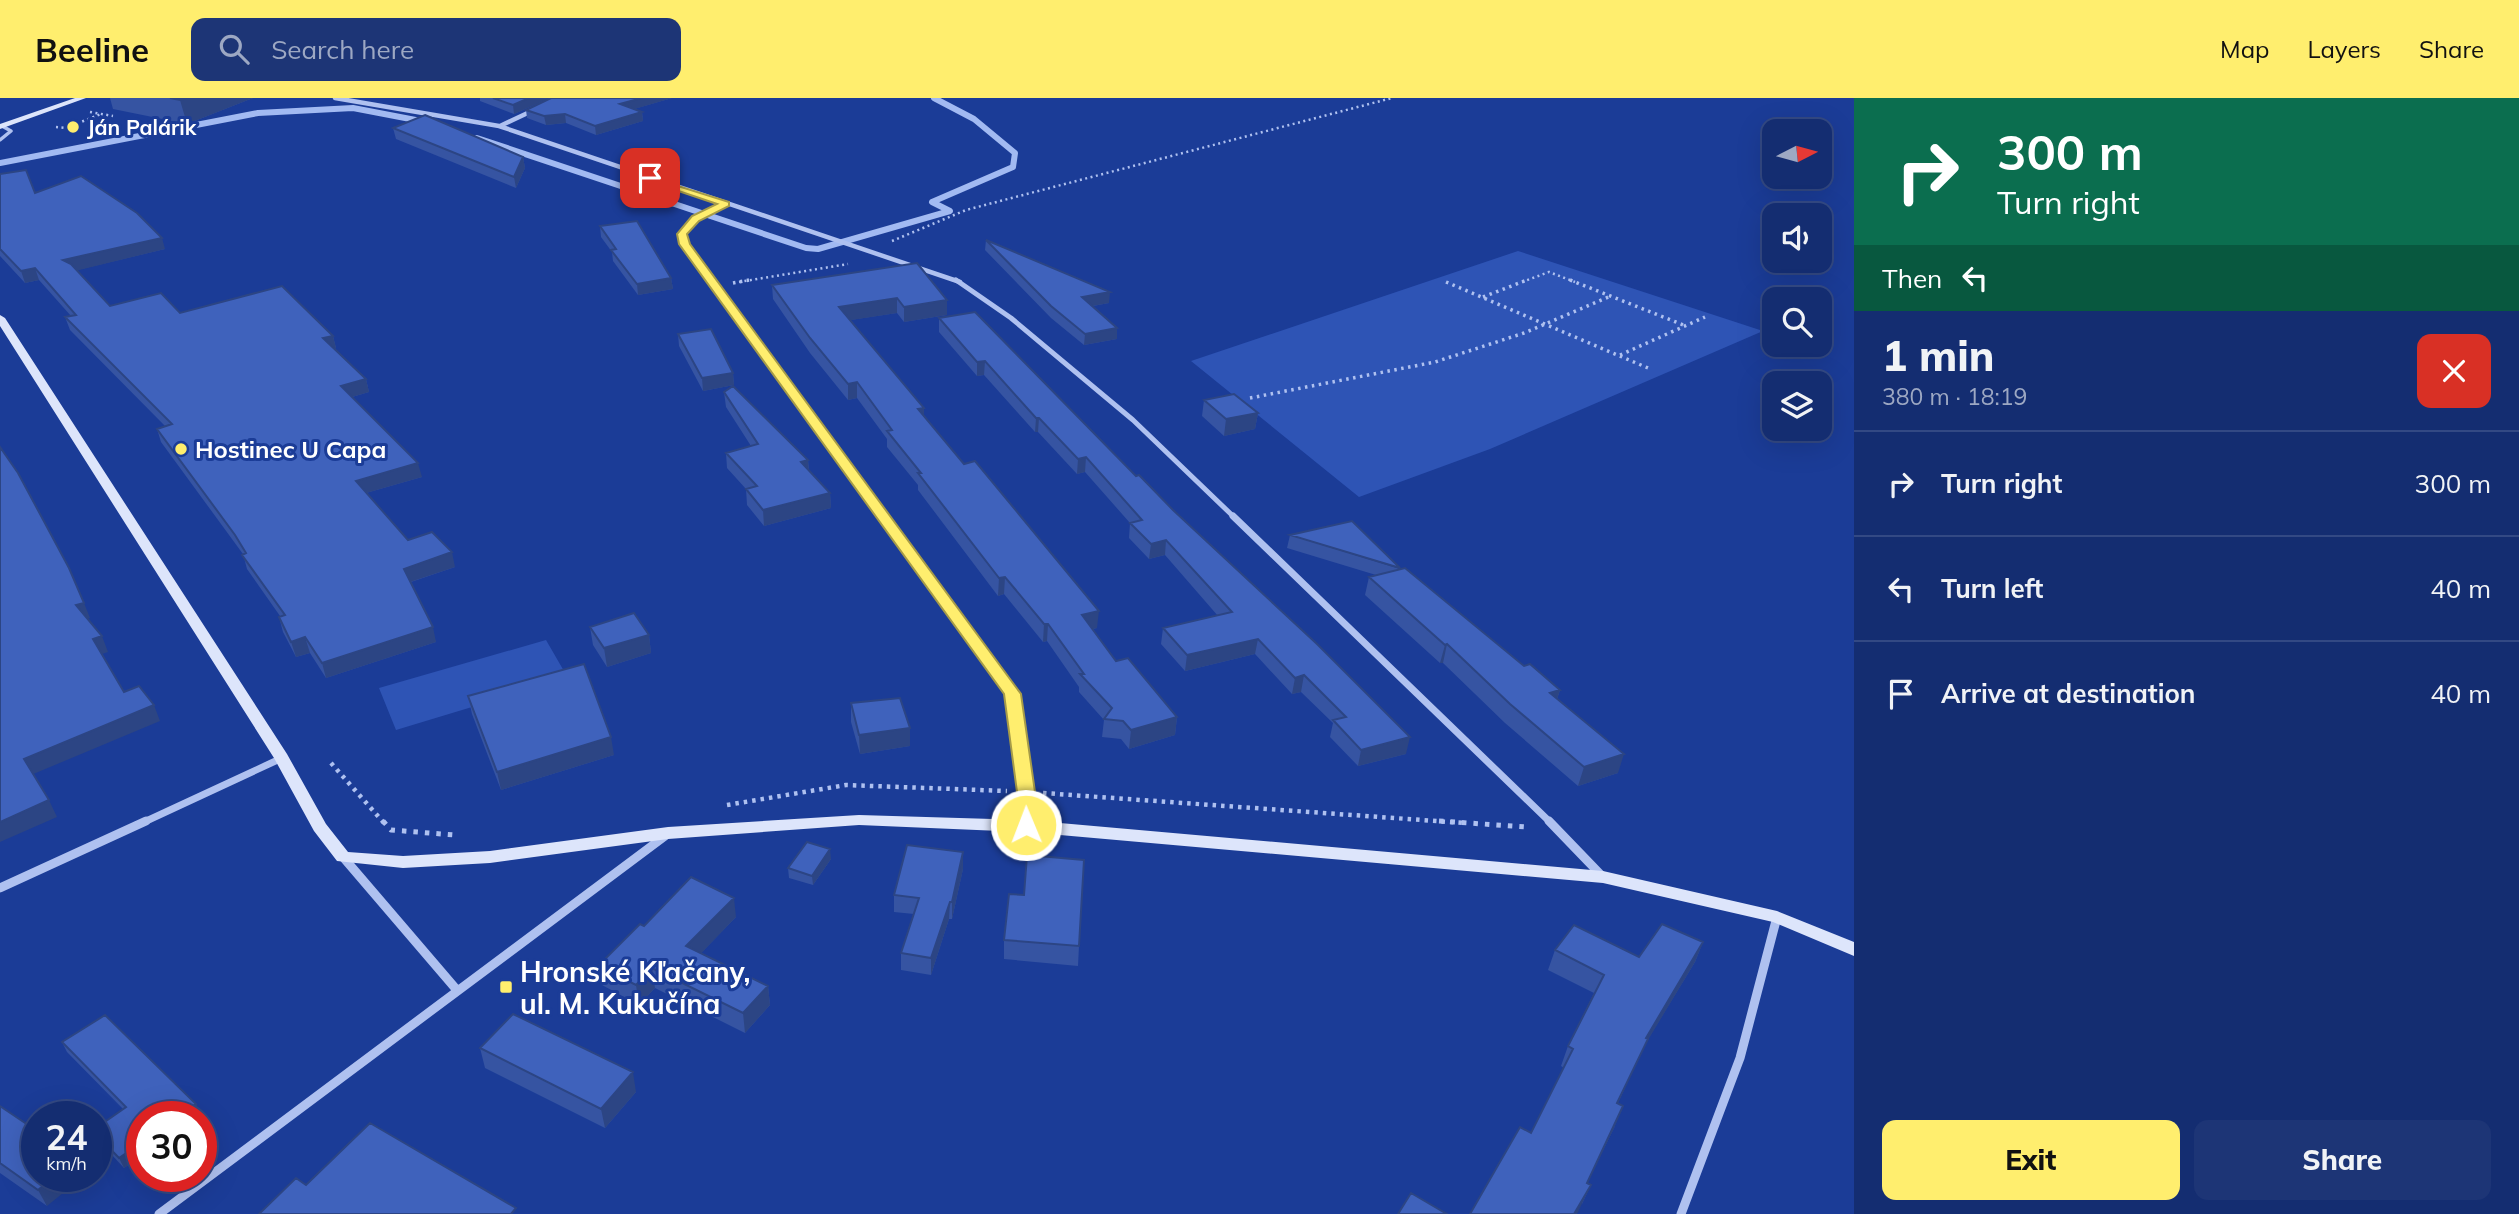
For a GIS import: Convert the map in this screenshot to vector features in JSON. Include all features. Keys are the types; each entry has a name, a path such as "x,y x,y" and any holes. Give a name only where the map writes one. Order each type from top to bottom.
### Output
{"street":[{"path":"1,127 82,98"},
{"path":"335,98 499,126 958,281 1011,318 1110,400 1559,830 1602,877"},
{"path":"499,126 535,109"},
{"path":"725,204 695,219 682,234 685,244 1012,694 1026,792 1026,825"},
{"path":"0,318 282,758 320,827 456,989"},
{"path":"0,888 282,758"},
{"path":"343,857 403,862 490,857 668,833 859,820 1026,825 1602,877 1777,917 1854,949"},
{"path":"159,1214 392,1042 456,989 668,833"},
{"path":"1681,1214 1741,1058 1777,917"}],"lane":[{"path":"0,140 11,131 1,127"}],"path":[{"path":"869,250 966,211 1392,98"},
{"path":"87,111 114,117"},
{"path":"715,286 850,264"},
{"path":"1482,297 1549,272 1686,326"},
{"path":"1446,282 1648,368"},
{"path":"1250,398 1296,386 1373,375 1434,362 1548,325 1611,296"},
{"path":"1620,355 1705,317"}],"shaded area":[{"path":"1518,251 1762,331 1490,449 1359,497 1191,361"},
{"path":"546,640 568,678 396,730 379,688"}],"building":[{"path":"493,98 529,98 513,105"},
{"path":"551,98 642,98 620,104 642,112 595,126 565,114 544,116 526,110"},
{"path":"425,115 523,157 514,177 393,128"},
{"path":"26,170 35,193 81,176 137,213 162,238 63,260 71,264 110,306 161,293 180,313 282,286 333,336 323,338 366,379 341,386 418,463 356,481 408,540 432,532 452,552 404,569 433,627 322,663 305,637 291,642 279,617 285,615 242,555 246,553 235,535 157,429 172,424 65,317 76,315 35,268 21,271 0,249 0,174"},
{"path":"637,221 671,278 637,284 611,250 616,249 600,226"},
{"path":"986,240 1110,292 1082,297 1117,328 1085,334 1051,306"},
{"path":"917,263 947,300 904,307 897,298 839,307 924,408 918,409 964,464 975,461 1099,611 1082,615 1116,661 1128,658 1177,717 1131,730 1123,721 1104,719 1112,708 1080,674 1084,674 1048,624 1044,624 1005,577 999,578 887,431 892,430 857,382 848,384 810,338 772,285"},
{"path":"975,312 1136,476 1139,475 1317,644 1410,737 1361,750 1333,720 1346,717 1304,675 1295,678 1258,639 1187,655 1163,628 1232,612 1166,540 1151,544 1130,523 1142,520 1086,457 1078,459 1036,418 985,361 977,362 939,318"},
{"path":"711,329 733,373 702,378 678,334"},
{"path":"733,386 808,460 801,462 830,493 763,510 746,489 757,486 726,453 758,444 724,392"},
{"path":"1234,394 1258,413 1226,419 1204,400"},
{"path":"0,447 18,473 69,568 84,603 76,605 102,636 93,639 124,692 139,686 154,705 24,759 49,800 0,822"},
{"path":"1352,521 1400,568 1290,535"},
{"path":"1405,568 1524,666 1530,664 1560,690 1550,693 1624,754 1584,767 1369,577"},
{"path":"634,613 649,635 604,648 590,627"},
{"path":"584,664 611,737 497,772 468,696"},
{"path":"900,698 910,728 859,735 851,703"},
{"path":"807,842 830,849 812,876 788,868"},
{"path":"907,845 963,852 952,902 931,958 901,953 919,898 894,895"},
{"path":"1027,855 1084,860 1079,946 1004,940 1009,894 1024,895"},
{"path":"691,877 734,898 686,946 768,986 743,1013 652,968 636,985 598,966 640,924 644,926"},
{"path":"1662,924 1703,942 1646,1038 1648,1039 1617,1103 1623,1106 1587,1183 1591,1185 1574,1214 1470,1214 1520,1127 1531,1133 1573,1049 1568,1046 1604,975 1555,950 1574,925 1639,957"},
{"path":"513,1014 633,1072 601,1109 480,1048"},
{"path":"105,1015 193,1101 126,1101 126,1107 62,1042"},
{"path":"0,1106 21,1120 21,1178 0,1163"},
{"path":"126,1107 126,1153 119,1158 112,1151 112,1117"},
{"path":"370,1123 516,1208 511,1214 259,1214 296,1178 306,1185"},
{"path":"1411,1193 1447,1214 1398,1214"}],"waterway":[{"path":"477,138 806,248 818,249 950,211 932,202 1013,167 1015,153 974,119 934,98"},
{"path":"0,163 258,113 353,108 426,122"}],"place":[{"name":"Ján Palárik","path":"73,127"},
{"name":"Hostinec U Capa","path":"181,449"},
{"name":"Hronské Kľačany, ul. M. Kukučína","path":"506,987"}],"route":[{"path":"650,178 725,204 695,219 682,234 685,244 1012,694 1026,792 1026,825"}]}
